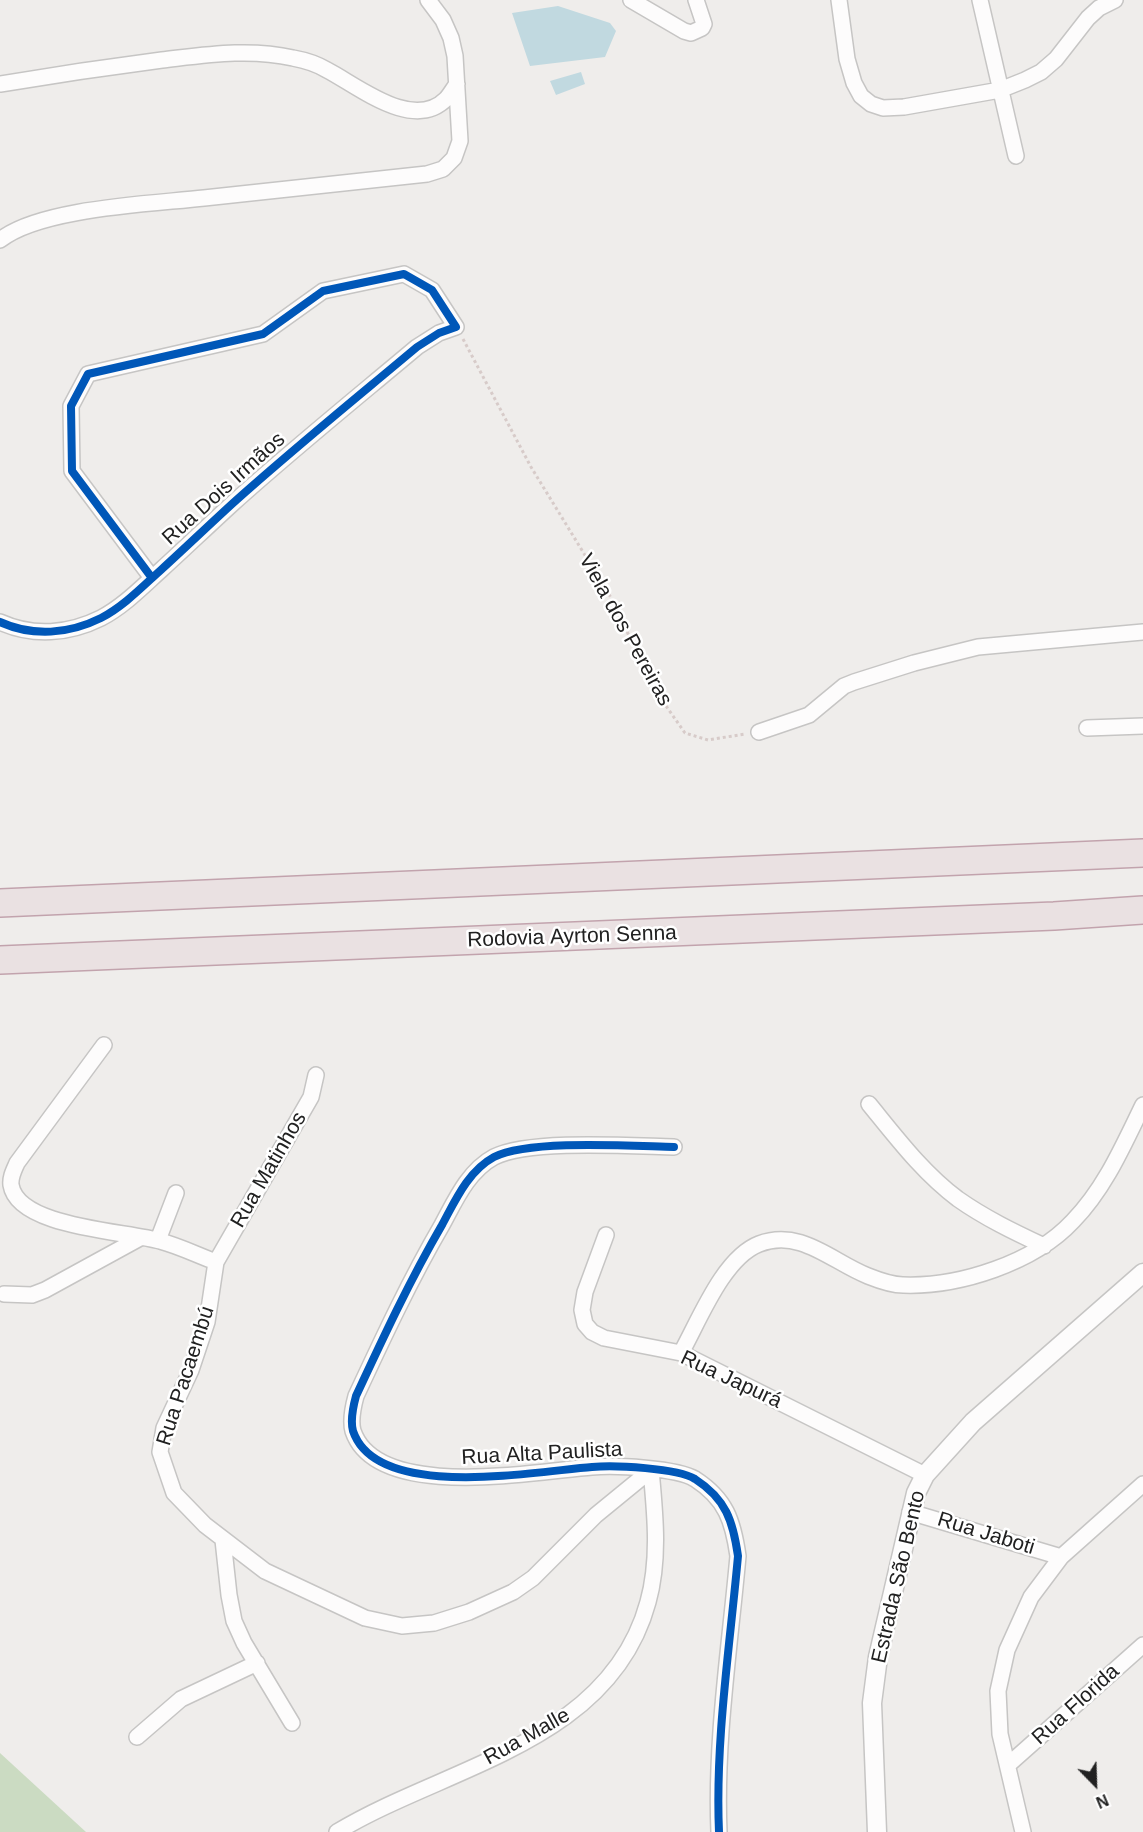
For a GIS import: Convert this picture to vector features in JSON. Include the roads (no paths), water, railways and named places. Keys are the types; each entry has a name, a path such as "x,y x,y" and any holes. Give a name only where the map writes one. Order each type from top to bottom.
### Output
{"highway":[{"path":"0,903 1143,853"},
{"name":"Rodovia Ayrton Senna","path":"0,960 1054,916 1143,910"}],"street":[{"path":"0,240 11,232 57,217 427,174 443,169 454,158 460,141 455,56 451,38 443,20 428,0"},
{"path":"631,0 684,31 697,32 704,24 696,0"},
{"path":"839,0 847,59 854,83 861,96 871,104 883,108 1000,90 1041,72 1056,59 1088,18 1099,8 1115,0"},
{"path":"980,0 1016,156"},
{"path":"0,84 88,69 195,56 261,52 294,58 325,68 395,108 410,111 436,106 457,84"},
{"name":"Rua Dois Irmãos","path":"0,622 13,628 49,633 78,628 102,617 135,594 234,502 417,347 439,333 456,327 432,290 404,274 323,291 263,334 88,374 71,406 72,471 152,578"},
{"path":"759,732 809,715 844,686 953,652 978,647 1143,632"},
{"path":"1087,728 1143,726"},
{"path":"104,1045 17,1162 11,1184 15,1195 23,1205 71,1225 158,1240 216,1262"},
{"name":"Rua Matinhos","path":"216,1262 311,1097 316,1075"},
{"path":"869,1104 926,1170 957,1198 994,1222 1044,1246"},
{"path":"681,1353 723,1277 740,1257 756,1245 773,1239 791,1239 818,1249 867,1275 900,1285 932,1284 962,1279 997,1269 1044,1246 1073,1222 1096,1194 1143,1105"},
{"name":"Rua Alta Paulista","path":"674,1147 540,1148 511,1152 495,1157 482,1166 464,1186 417,1268 356,1396 352,1414 353,1431 362,1447 380,1462 404,1471 480,1478 594,1467 676,1471 695,1479 725,1508 734,1527 738,1556 720,1759 718,1832"},
{"path":"158,1240 176,1193"},
{"name":"Rua Japurá","path":"606,1235 585,1292 582,1310 585,1324 592,1332 604,1338 681,1353 925,1475"},
{"path":"4,1294 26,1295 45,1290 141,1238"},
{"name":"Rua Pacaembú","path":"216,1262 207,1322 191,1370 165,1428 160,1452 174,1493 205,1525 265,1571 365,1618 402,1626 434,1623 469,1612 533,1578 596,1515 651,1470"},
{"name":"Estrada São Bento","path":"877,1832 872,1702 878,1657 916,1492 925,1475 973,1422 1143,1273"},
{"name":"Rua Malle","path":"337,1832 358,1819 546,1731 580,1707 609,1677 636,1636 648,1601 656,1528 651,1470"},
{"path":"1023,1832 1000,1734 998,1691 1007,1650 1031,1597 1061,1557 1143,1484"},
{"name":"Rua Jaboti","path":"910,1512 1061,1557"},
{"path":"223,1540 234,1621 244,1643 292,1723"},
{"name":"Rua Florida","path":"1008,1765 1143,1645"},
{"path":"137,1737 181,1699 257,1663"}],"water":[{"path":"558,6 610,23 616,31 605,57 530,66 512,13"},
{"path":"581,72 585,84 556,95 550,81"}]}
